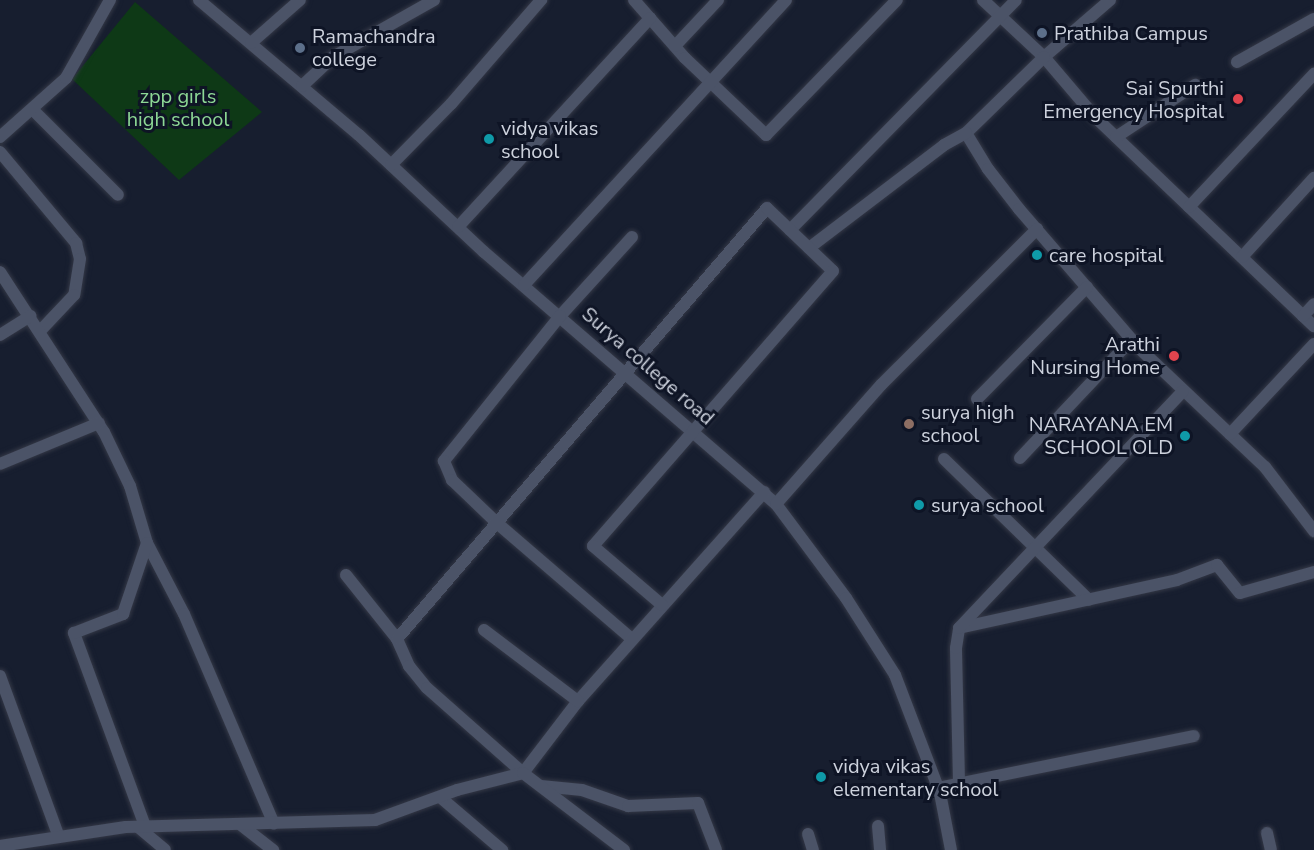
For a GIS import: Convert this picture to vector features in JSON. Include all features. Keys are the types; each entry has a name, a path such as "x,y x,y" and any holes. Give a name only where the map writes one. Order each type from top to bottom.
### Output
{"street":[{"path":"0,136 33,110 66,78 110,0"},
{"name":"Surya college road","path":"199,0 302,86 458,227 776,504 877,644 894,675 938,788 951,850"},
{"path":"251,43 300,0"},
{"path":"302,86 333,57 434,0"},
{"path":"391,165 450,104 542,0"},
{"path":"634,0 709,81 766,135 897,0"},
{"path":"675,46 718,0"},
{"path":"524,285 709,81 786,0"},
{"path":"983,0 1044,57 1116,137 1314,327"},
{"path":"790,230 1016,0"},
{"path":"809,248 944,145 966,133 1044,57 1110,0"},
{"path":"458,227 650,18"},
{"path":"1237,62 1314,18"},
{"path":"1189,207 1309,84 1314,74"},
{"path":"1116,137 1144,114 1195,85"},
{"path":"33,110 118,195"},
{"path":"966,133 988,170 1131,339 1182,391 1265,467 1314,531"},
{"path":"0,152 76,243 80,259 74,295 41,330"},
{"path":"1242,258 1314,178"},
{"path":"397,639 767,208 833,271 695,433 593,546 662,605"},
{"path":"776,504 881,385 1037,229"},
{"path":"632,237 560,316 444,461 452,480 497,523 632,639"},
{"path":"0,272 41,330 99,423 130,486 147,543 184,614 274,824"},
{"path":"977,399 1087,287"},
{"path":"1303,316 1314,304"},
{"path":"0,335 31,316"},
{"path":"1020,458 1131,339"},
{"path":"1230,434 1314,344"},
{"path":"959,782 959,628 1182,391"},
{"path":"0,464 99,423"},
{"path":"944,459 1089,600"},
{"path":"0,846 142,826 375,820 440,797 523,773 578,701 764,492"},
{"path":"147,543 123,614 74,633 142,826 165,850"},
{"path":"959,628 1177,580 1217,566 1240,593 1314,572"},
{"path":"345,575 397,639 409,666 427,688 523,773 624,850"},
{"path":"484,630 578,701"},
{"path":"0,676 59,837"},
{"path":"938,788 1194,736"},
{"path":"540,786 582,790 628,806 698,803 716,850"},
{"path":"440,797 502,850"},
{"path":"241,825 273,850"},
{"path":"878,826 880,850"},
{"path":"1267,833 1271,850"},
{"path":"808,834 813,850"}],"green space":[{"name":"zpp girls high school","path":"135,2 262,112 179,180 72,79"}],"place":[{"name":"Prathiba Campus","path":"1042,33"},
{"name":"Ramachandra college","path":"300,48"},
{"name":"Sai Spurthi Emergency Hospital","path":"1238,99"},
{"name":"vidya vikas school","path":"489,139"},
{"name":"care hospital","path":"1037,255"},
{"name":"Arathi Nursing Home","path":"1174,356"},
{"name":"surya high school","path":"909,424"},
{"name":"NARAYANA EM SCHOOL OLD","path":"1185,436"},
{"name":"surya school","path":"919,505"},
{"name":"vidya vikas elementary school","path":"821,777"}]}
